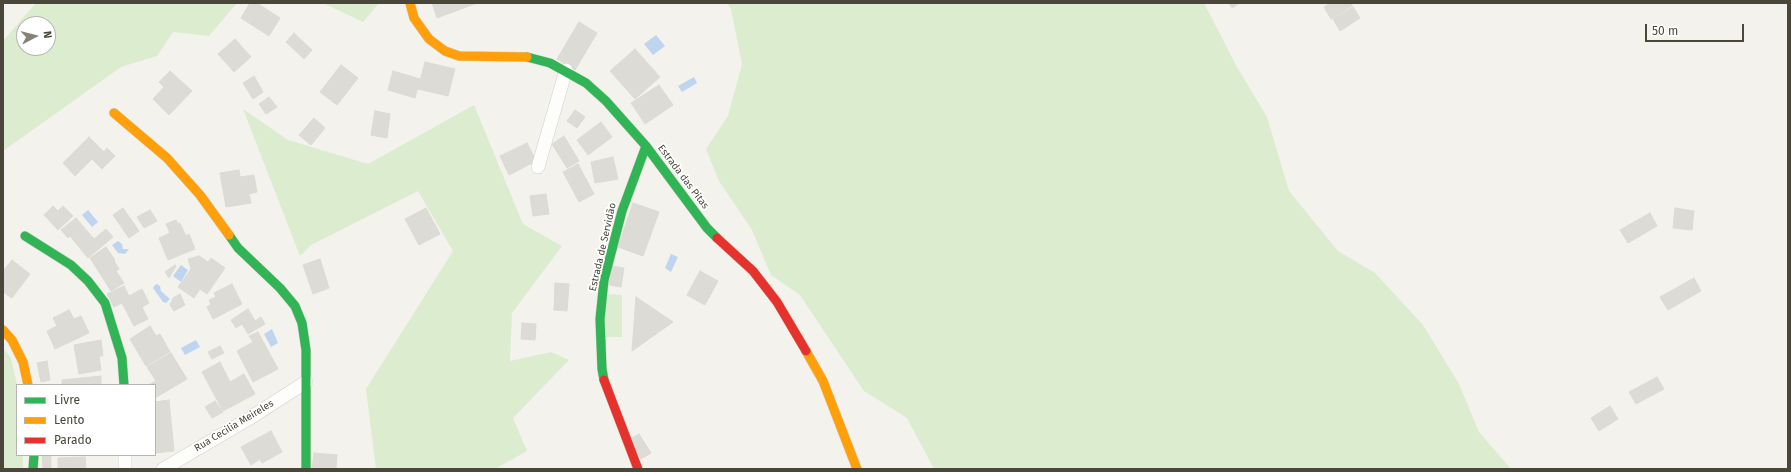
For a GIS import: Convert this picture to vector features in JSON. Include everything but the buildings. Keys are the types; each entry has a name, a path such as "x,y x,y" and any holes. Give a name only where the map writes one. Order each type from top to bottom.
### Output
{"street":[{"name":"Estrada das Pitas","path":"410,3 414,18 429,39 445,51 459,56 529,57 550,62 586,83 606,101 646,146 707,228 753,271 777,302 823,381 857,469"},
{"path":"538,167 566,70"},
{"path":"114,113 167,158 200,195 238,248 280,288 295,306 302,323 306,350 306,469"},
{"name":"Estrada de Servidão","path":"638,469 605,385 602,369 600,319 604,280 622,211 646,146"},
{"path":"25,236 71,265 88,281 106,303 122,358 124,384"},
{"path":"3,330 12,340 23,362 28,384"},
{"name":"Rua Cecilia Meireles","path":"162,469 250,418 306,382"},
{"path":"33,469 34,456"},
{"path":"125,456 125,469"}],"green space":[{"path":"36,3 237,3 209,36 173,32 157,56 121,67 3,151 3,41 16,26 16,56 56,56 56,16 25,16"},
{"path":"323,3 379,3 363,22"},
{"path":"727,3 1204,3 1237,67 1267,117 1289,191 1338,251 1375,273 1423,325 1459,384 1479,432 1511,469 934,469 907,418 864,391 800,295 771,275 752,230 719,181 706,149 728,116 742,64 731,9"},
{"path":"474,105 523,224 562,246 512,313 510,361 551,352 569,360 513,418 527,451 495,469 376,469 366,389 453,251 418,191 311,245 300,256 243,109 288,140 368,164"},
{"path":"605,294 622,295 622,337 604,337"},
{"path":"3,348 11,358 17,384 16,456 23,456 23,469 3,469"}],"water":[{"path":"656,35 665,46 653,55 644,44"},
{"path":"694,77 697,83 682,92 678,86"},
{"path":"88,210 98,222 92,227 82,215"},
{"path":"118,241 122,244 123,249 129,249 125,254 118,253 112,245"},
{"path":"671,254 678,257 671,272 665,268"},
{"path":"181,265 188,270 181,282 173,276"},
{"path":"157,284 160,286 161,291 170,299 166,303 163,302 153,288"},
{"path":"272,329 278,343 271,347 264,334"},
{"path":"196,340 200,347 185,355 181,348"}],"traffic: fast":[{"path":"527,57 550,63 586,83 606,101 646,146 707,228 717,238"},
{"path":"604,380 602,369 600,319 604,280 622,211 646,146"},
{"path":"229,235 238,248 280,288 295,306 302,323 306,350 306,469"},
{"path":"25,236 71,265 88,281 105,303 122,358 124,384"},
{"path":"33,469 34,456"}],"traffic: slow":[{"path":"410,3 414,18 429,39 445,51 459,56 527,57"},
{"path":"114,113 167,158 200,195 229,235"},
{"path":"3,330 12,340 23,362 28,384"},
{"path":"806,351 823,381 857,469"}],"traffic: jam":[{"path":"717,238 753,271 777,302 806,351"},
{"path":"604,380 638,469"}]}
